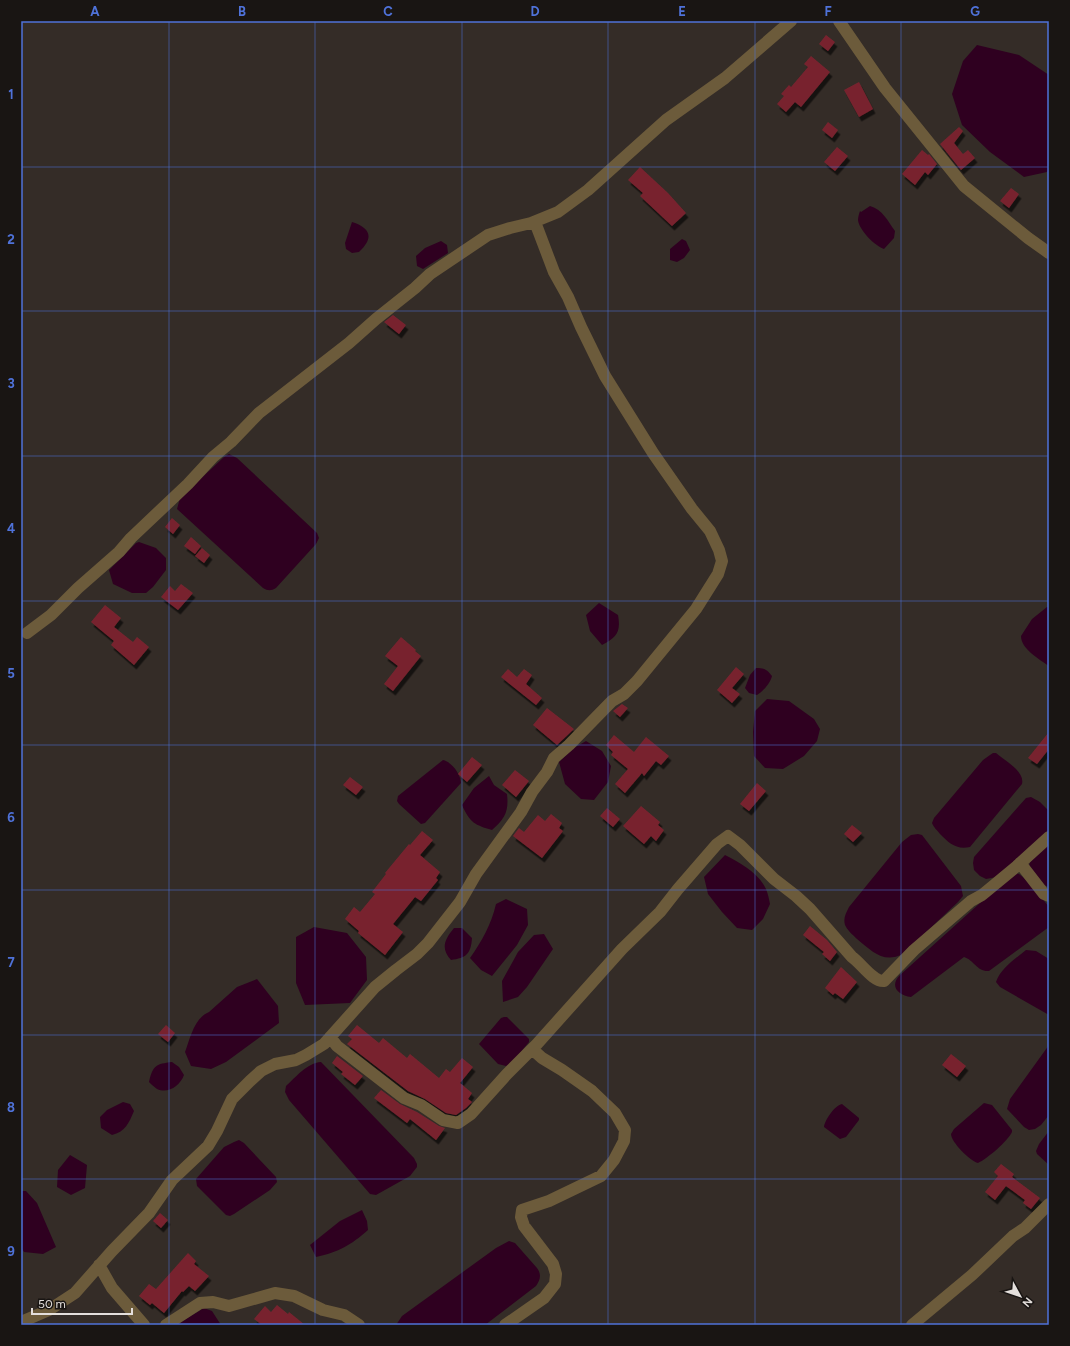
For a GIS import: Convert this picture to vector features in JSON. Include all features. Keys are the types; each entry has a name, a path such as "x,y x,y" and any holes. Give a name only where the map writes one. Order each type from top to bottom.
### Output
{"street":[{"path":"27,633 51,615 78,588 119,552 131,538 188,484 213,457 231,442 259,412 349,343 430,274 488,235 535,222 558,212 588,190 666,120 725,78 791,21"},
{"path":"839,21 885,88 964,186 1028,238 1049,253"},
{"path":"21,1322 49,1310 75,1293 99,1265 149,1213 172,1180 208,1146 232,1099 241,1089 261,1071 275,1064 296,1060 324,1044 375,988 400,966 417,954 428,943 453,911 476,874 521,812 532,792 547,772 554,758 569,745 612,701 624,694 637,681 696,609 718,574 722,561 719,550 710,531 692,509 660,464 606,376 581,327 568,297 554,272 535,222"},
{"path":"330,1037 337,1046 404,1098 419,1104 443,1120 455,1123 461,1121 470,1114 532,1049 622,949 660,912 717,844 728,836 740,845 774,879 810,909 852,957 859,962 872,977 880,982 884,981 914,950 1049,838"},
{"path":"1020,863 1044,894 1049,896"},
{"path":"505,1325 544,1298 555,1284 556,1274 552,1264 524,1226 521,1217 522,1210 549,1201 601,1176 614,1160 624,1141 625,1130 615,1113 592,1091 542,1058 532,1049"},
{"path":"912,1325 972,1275 1013,1236 1025,1228 1049,1204"},
{"path":"99,1265 112,1288 144,1325"},
{"path":"166,1325 200,1303 213,1302 229,1306 275,1293 294,1296 322,1310 344,1315 359,1325"}],"shaded area":[{"path":"977,45 1019,55 1049,75 1049,169 1047,172 1024,177 990,152 962,125 952,94 963,61"},
{"path":"870,206 882,213 895,231 894,238 884,249 876,245 868,237 859,224 858,219 860,211 861,212"},
{"path":"352,222 367,230 368,238 364,247 359,252 352,253 346,249 345,243"},
{"path":"682,239 686,241 690,250 684,258 677,262 670,260 670,249"},
{"path":"441,241 447,245 448,253 423,269 417,266 416,256 425,248"},
{"path":"229,454 237,458 317,533 319,538 316,544 273,590 263,588 177,509 180,498"},
{"path":"139,542 156,548 166,558 166,570 153,587 146,593 132,593 113,584 109,570 136,543"},
{"path":"599,603 618,615 619,621 617,633 602,645 590,631 586,615"},
{"path":"1049,607 1049,666 1027,649 1021,636 1032,619"},
{"path":"756,668 765,669 772,676 770,682 757,695 749,693 745,688 750,675"},
{"path":"767,699 789,701 814,719 820,729 817,741 804,756 783,769 765,768 754,756 753,732 755,711"},
{"path":"586,741 602,751 611,766 608,782 594,800 581,799 565,784 559,762 574,748"},
{"path":"993,753 996,753 1017,771 1022,779 1022,784 970,847 957,847 943,837 932,823 934,818 983,760"},
{"path":"443,760 450,763 455,769 461,783 425,823 421,824 399,804 397,801 398,796"},
{"path":"489,776 494,785 507,794 507,810 500,822 492,830 481,827 471,820 462,805 474,788"},
{"path":"1031,797 1040,802 1049,811 1049,831 997,877 986,879 980,876 974,870 974,857 1026,798"},
{"path":"911,835 922,835 961,886 963,896 903,954 896,957 884,957 873,952 847,929 844,920 845,916 849,907 902,842"},
{"path":"1049,843 1049,887 1044,885 1029,867 1030,862"},
{"path":"725,855 753,873 763,883 767,891 770,904 763,919 752,930 737,928 708,894 704,877"},
{"path":"1014,873 1019,874 1029,882 1049,907 1049,927 989,971 981,970 964,957 911,997 899,992 896,989 895,983 900,975"},
{"path":"506,899 527,909 528,925 517,945 492,976 481,970 470,958 486,932 492,919 496,904"},
{"path":"314,927 347,933 366,957 367,980 350,1003 305,1005 296,983 296,937"},
{"path":"454,928 462,928 472,938 467,954 460,958 451,960 446,951 445,944 448,936"},
{"path":"544,934 553,949 527,987 518,997 503,1002 502,981 518,952 534,935"},
{"path":"1026,950 1036,951 1049,959 1049,1015 1000,987 996,982 1001,972"},
{"path":"257,979 278,1006 279,1023 226,1062 211,1069 191,1066 185,1052 196,1024 204,1015 237,987"},
{"path":"507,1017 529,1039 529,1042 511,1064 506,1066 498,1064 479,1044 501,1018"},
{"path":"1049,1045 1049,1115 1041,1125 1035,1129 1029,1130 1024,1127 1007,1109 1010,1099"},
{"path":"172,1062 179,1067 184,1075 180,1083 169,1090 157,1089 149,1082 152,1072 156,1066"},
{"path":"321,1062 414,1158 417,1167 410,1176 376,1195 370,1194 289,1100 285,1092 286,1086 306,1068"},
{"path":"123,1102 130,1104 134,1111 126,1126 120,1132 112,1135 101,1128 100,1117 107,1110"},
{"path":"984,1103 992,1105 1012,1132 997,1149 987,1158 978,1163 970,1159 962,1151 954,1142 951,1134 954,1129"},
{"path":"842,1104 859,1118 859,1120 846,1137 840,1139 824,1127 830,1114 836,1107"},
{"path":"1049,1131 1049,1165 1037,1154 1036,1151 1039,1144"},
{"path":"239,1140 244,1143 276,1177 277,1182 270,1190 230,1216 226,1215 197,1186 196,1179 224,1147"},
{"path":"70,1155 87,1165 85,1188 71,1195 57,1187 58,1170"},
{"path":"21,1191 26,1191 37,1203 56,1247 43,1254 24,1252 21,1247"},
{"path":"362,1210 367,1221 368,1230 356,1240 344,1247 331,1253 316,1257 310,1245 340,1221"},
{"path":"509,1241 515,1243 537,1268 540,1273 539,1280 536,1286 485,1325 396,1325 402,1316 496,1248"},
{"path":"204,1308 212,1311 221,1325 176,1325"}],"building":[{"path":"826,35 835,42 828,51 819,44"},
{"path":"811,56 830,72 801,107 795,102 786,112 777,104 784,96 781,94 789,85 791,87 808,67 804,64"},
{"path":"859,82 873,109 859,117 844,90"},
{"path":"828,122 838,130 832,138 822,130"},
{"path":"959,127 963,131 954,143 963,154 968,150 975,158 961,170 940,144"},
{"path":"837,147 848,156 835,171 824,162"},
{"path":"922,150 928,155 929,154 937,164 928,175 925,172 915,185 902,174"},
{"path":"640,167 668,193 686,213 672,226 640,196 643,193 628,180"},
{"path":"1011,188 1019,194 1009,208 1000,201"},
{"path":"393,315 406,325 399,334 384,322"},
{"path":"172,518 180,525 173,534 165,527"},
{"path":"191,537 201,546 195,554 184,546"},
{"path":"202,548 210,555 204,563 195,556"},
{"path":"181,584 193,593 178,610 161,597 170,586 175,591"},
{"path":"105,605 121,618 114,627 133,642 137,637 149,647 134,665 111,645 114,641 91,622"},
{"path":"401,637 421,656 393,691 384,684 398,666 385,656"},
{"path":"736,667 744,674 732,688 740,694 732,703 717,690"},
{"path":"508,669 517,677 524,669 532,675 526,684 542,698 536,705 501,677"},
{"path":"622,704 628,708 620,717 613,711"},
{"path":"547,708 574,729 557,745 533,725"},
{"path":"1049,732 1049,749 1037,764 1028,758"},
{"path":"614,735 634,752 646,737 669,756 661,765 656,761 644,776 642,773 625,793 615,784 628,769 611,755 613,752 606,745"},
{"path":"472,757 482,765 467,782 458,774"},
{"path":"515,770 529,781 516,797 502,785"},
{"path":"350,777 363,787 356,795 343,785"},
{"path":"757,783 766,791 749,811 740,804"},
{"path":"641,806 660,822 658,825 664,830 656,841 651,836 644,844 623,826"},
{"path":"607,808 620,819 613,827 600,816"},
{"path":"551,814 562,823 559,828 563,831 542,858 513,836 519,828 524,832 538,815 545,821"},
{"path":"852,825 862,833 853,842 844,834"},
{"path":"422,831 433,840 420,855 440,872 436,878 438,880 421,901 415,897 393,924 403,932 385,955 358,933 359,931 345,919 354,907 360,912 375,894 372,892 386,874 385,873"},
{"path":"810,926 827,940 837,952 830,961 822,954 824,952 803,935"},
{"path":"841,967 857,982 843,999 835,993 833,995 825,988"},
{"path":"166,1025 175,1033 168,1042 158,1034"},
{"path":"357,1025 379,1043 383,1038 407,1058 410,1054 439,1078 446,1069 450,1072 462,1058 473,1067 460,1083 472,1093 468,1099 472,1102 456,1115 446,1113 425,1099 408,1091 347,1044 352,1039 348,1036"},
{"path":"951,1054 966,1066 957,1077 942,1065"},
{"path":"337,1056 363,1076 355,1085 341,1074 343,1072 332,1063"},
{"path":"381,1090 400,1104 445,1128 436,1140 410,1119 407,1123 374,1098"},
{"path":"1001,1164 1014,1174 1012,1177 1040,1198 1031,1209 1023,1203 1025,1200 1006,1186 995,1200 985,1192 998,1176 994,1172"},
{"path":"160,1213 168,1220 161,1228 153,1221"},
{"path":"188,1253 196,1261 194,1264 209,1276 195,1291 189,1286 183,1292 182,1291 164,1313 152,1303 150,1305 139,1296 149,1284 156,1289"},
{"path":"277,1305 288,1314 289,1312 305,1325 262,1325 254,1319 265,1306 271,1312"}]}
